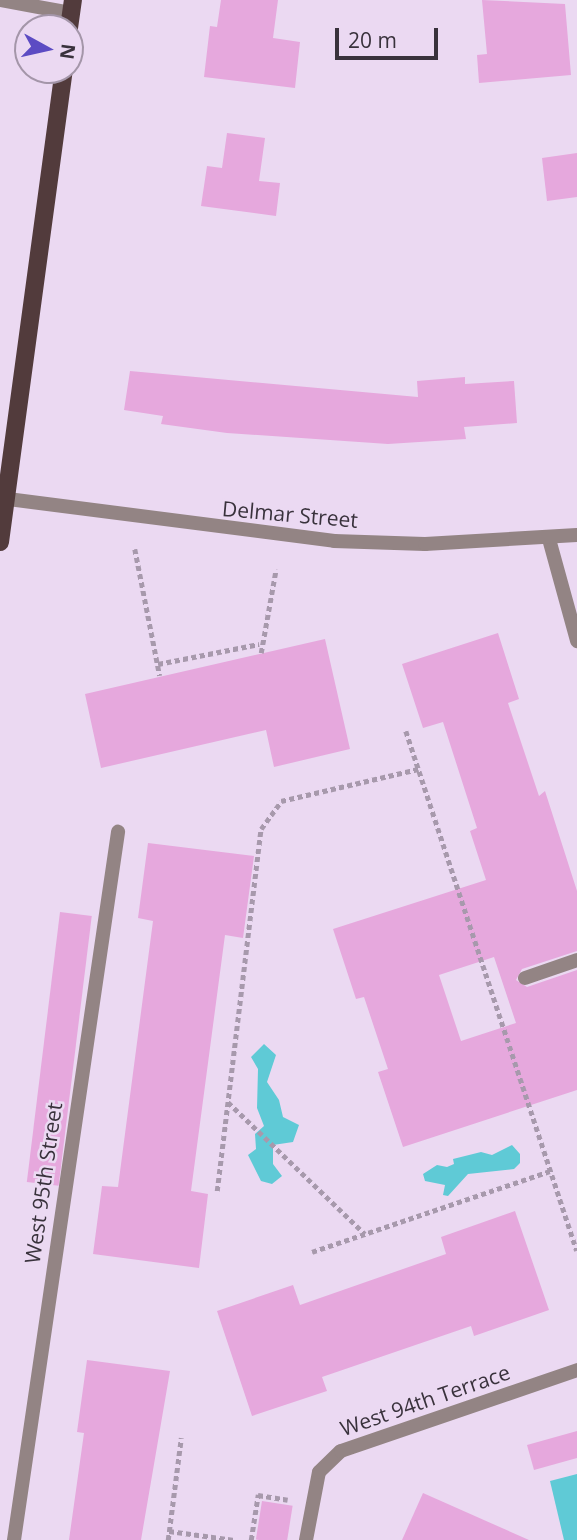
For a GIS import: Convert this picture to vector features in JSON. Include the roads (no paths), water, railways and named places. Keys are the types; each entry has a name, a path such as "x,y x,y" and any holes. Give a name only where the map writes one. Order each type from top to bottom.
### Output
{"main road":[{"path":"0,542 3,498 62,84"}],"street":[{"path":"0,0 71,14"},
{"name":"Delmar Street","path":"3,498 334,541 549,539 577,535"},
{"path":"549,539 577,641"},
{"name":"West 95th Street","path":"13,1540 118,832"},
{"path":"525,978 577,960"},
{"name":"West 94th Terrace","path":"306,1540 318,1472 341,1451 577,1370"}],"water":[{"path":"264,1044 276,1055 267,1082 279,1100 283,1117 299,1125 293,1142 273,1145 273,1164 282,1176 272,1184 261,1181 248,1155 256,1149 255,1134 264,1126 257,1108 258,1069 251,1057"},
{"path":"512,1145 520,1154 520,1163 514,1169 468,1174 448,1196 443,1195 445,1185 425,1181 423,1174 437,1165 447,1167 454,1164 453,1159 481,1152 492,1155"},
{"path":"577,1474 577,1540 564,1540 550,1481"}]}
